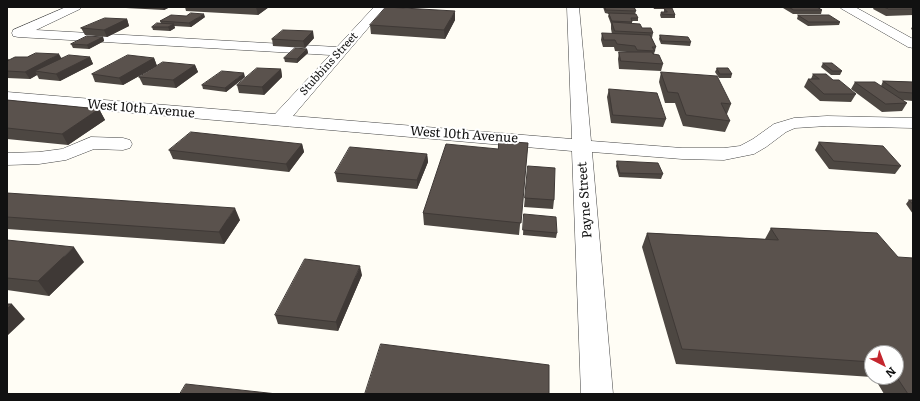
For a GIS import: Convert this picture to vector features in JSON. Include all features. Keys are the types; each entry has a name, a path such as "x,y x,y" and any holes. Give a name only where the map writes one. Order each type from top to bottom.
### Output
{"street":[{"path":"12,36 76,7"},
{"name":"Stubbins Street","path":"279,121 380,7"},
{"name":"Payne Street","path":"573,7 597,394"},
{"path":"846,7 913,44"},
{"path":"12,36 341,51"},
{"name":"West 10th Avenue","path":"7,97 644,151 725,154 742,152 754,147 776,129 796,122 830,121 913,123"},
{"path":"7,159 39,158 66,154 91,143 123,144"}],"building":[{"path":"386,7 455,11 444,30 370,25"},
{"path":"605,7 634,7 636,11 606,10"},
{"path":"789,7 817,7 822,10 794,10"},
{"path":"884,7 913,7 913,9 889,9"},
{"path":"664,8 672,8 675,15 662,14 661,12 667,12"},
{"path":"191,13 204,14 189,23 160,21 171,15 186,16"},
{"path":"609,13 636,14 638,18 631,18 632,22 612,21"},
{"path":"798,15 829,15 840,22 809,22"},
{"path":"105,18 127,19 104,30 81,28"},
{"path":"612,22 640,24 642,28 651,28 653,33 615,31"},
{"path":"157,23 174,24 168,27 152,27"},
{"path":"283,30 313,31 303,41 272,39"},
{"path":"602,33 650,35 656,47 652,47 655,51 637,50 635,46 617,44 615,40 604,40"},
{"path":"660,35 688,37 691,42 662,41"},
{"path":"87,36 103,37 87,45 71,44"},
{"path":"295,48 307,49 297,59 284,58"},
{"path":"619,52 652,52 653,54 659,55 663,64 621,61"},
{"path":"36,53 59,54 25,72 7,71 7,61 15,57 27,57"},
{"path":"69,55 90,57 56,74 35,71"},
{"path":"128,55 154,58 119,78 92,74"},
{"path":"163,62 195,65 173,80 139,77"},
{"path":"823,63 832,63 842,71 833,71"},
{"path":"257,68 281,69 262,87 237,85"},
{"path":"717,68 728,68 732,74 720,74"},
{"path":"222,71 244,73 225,88 202,85"},
{"path":"661,72 717,76 731,104 721,103 730,121 686,115 678,93 668,92"},
{"path":"813,74 826,74 833,80 839,80 856,94 824,94 808,79 819,79"},
{"path":"883,81 913,82 913,93 899,92"},
{"path":"855,82 875,82 907,103 886,104"},
{"path":"609,89 657,93 666,119 613,115"},
{"path":"7,100 99,109 62,134 7,128"},
{"path":"191,132 302,144 286,164 169,150"},
{"path":"499,141 528,143 521,223 423,213 446,144 498,149"},
{"path":"819,142 883,146 901,166 834,161"},
{"path":"350,147 427,154 417,180 335,173"},
{"path":"617,161 658,163 663,174 620,173"},
{"path":"528,166 555,168 554,200 525,198"},
{"path":"7,193 235,208 219,232 7,217"},
{"path":"524,214 556,217 557,233 523,230"},
{"path":"771,228 877,233 898,257 913,258 913,394 908,394 902,385 904,385 904,345 864,345 864,361 682,349 647,233 778,240"},
{"path":"7,240 74,247 38,281 7,278"},
{"path":"305,259 360,266 336,322 275,315"},
{"path":"7,304 12,304 7,309"},
{"path":"381,344 549,365 549,394 365,394"},
{"path":"186,384 277,394 180,394"}]}
